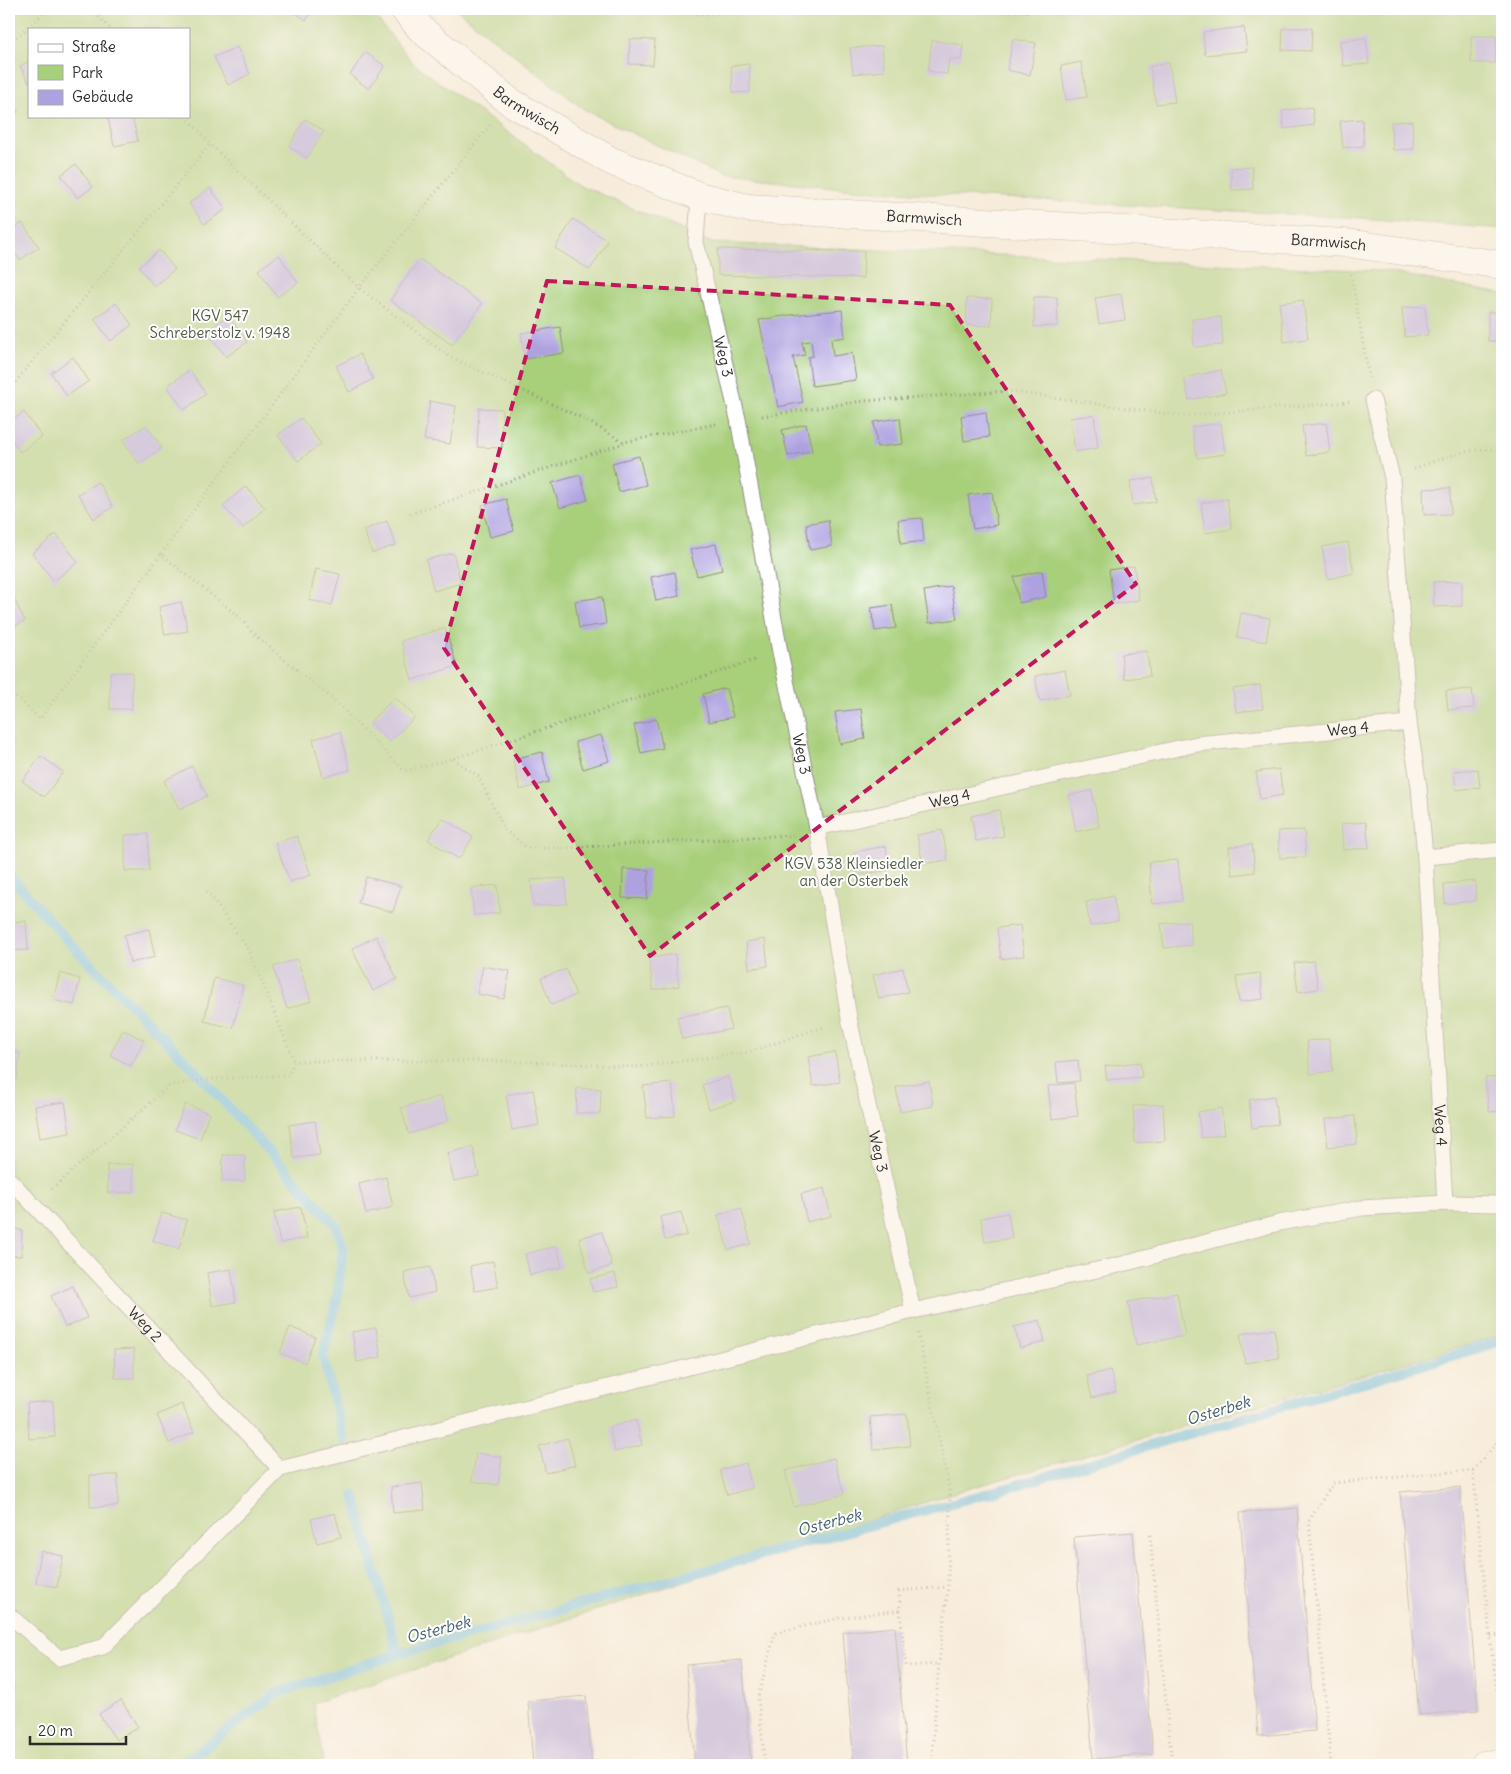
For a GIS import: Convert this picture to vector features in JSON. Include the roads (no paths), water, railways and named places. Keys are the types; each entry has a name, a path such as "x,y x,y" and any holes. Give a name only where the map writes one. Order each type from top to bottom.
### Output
{"street":[{"name":"Barmwisch","path":"404,9 422,30 509,101 611,161 699,196 748,208 804,213 1346,242 1502,265"},
{"path":"1484,1765 1502,1763"}],"lane":[{"name":"Weg 3","path":"699,196 696,242 738,419 780,652 817,828 848,1018 913,1310"},
{"path":"1373,400 1392,478 1409,723"},
{"name":"Weg 4","path":"817,828 1197,744 1409,723 1419,787 1425,857 1445,1203"},
{"path":"1425,857 1502,850"},
{"name":"Weg 2","path":"9,1179 280,1469"},
{"path":"9,1614 59,1658 102,1648 280,1469 913,1310 1119,1265 1280,1223 1362,1208 1445,1203 1502,1204"}],"waterway":[{"path":"9,875 64,937 193,1068 335,1224 343,1248 337,1298 323,1356 344,1441"},
{"name":"Osterbek","path":"181,1765 277,1693 398,1654 1007,1488 1502,1341"},
{"path":"354,1495 398,1654"}],"park label":[{"name":"KGV 547 Schreberstolz v. 1948","path":"220,324"},
{"name":"KGV 538 Kleinsiedler an der Osterbek","path":"854,872"}]}
